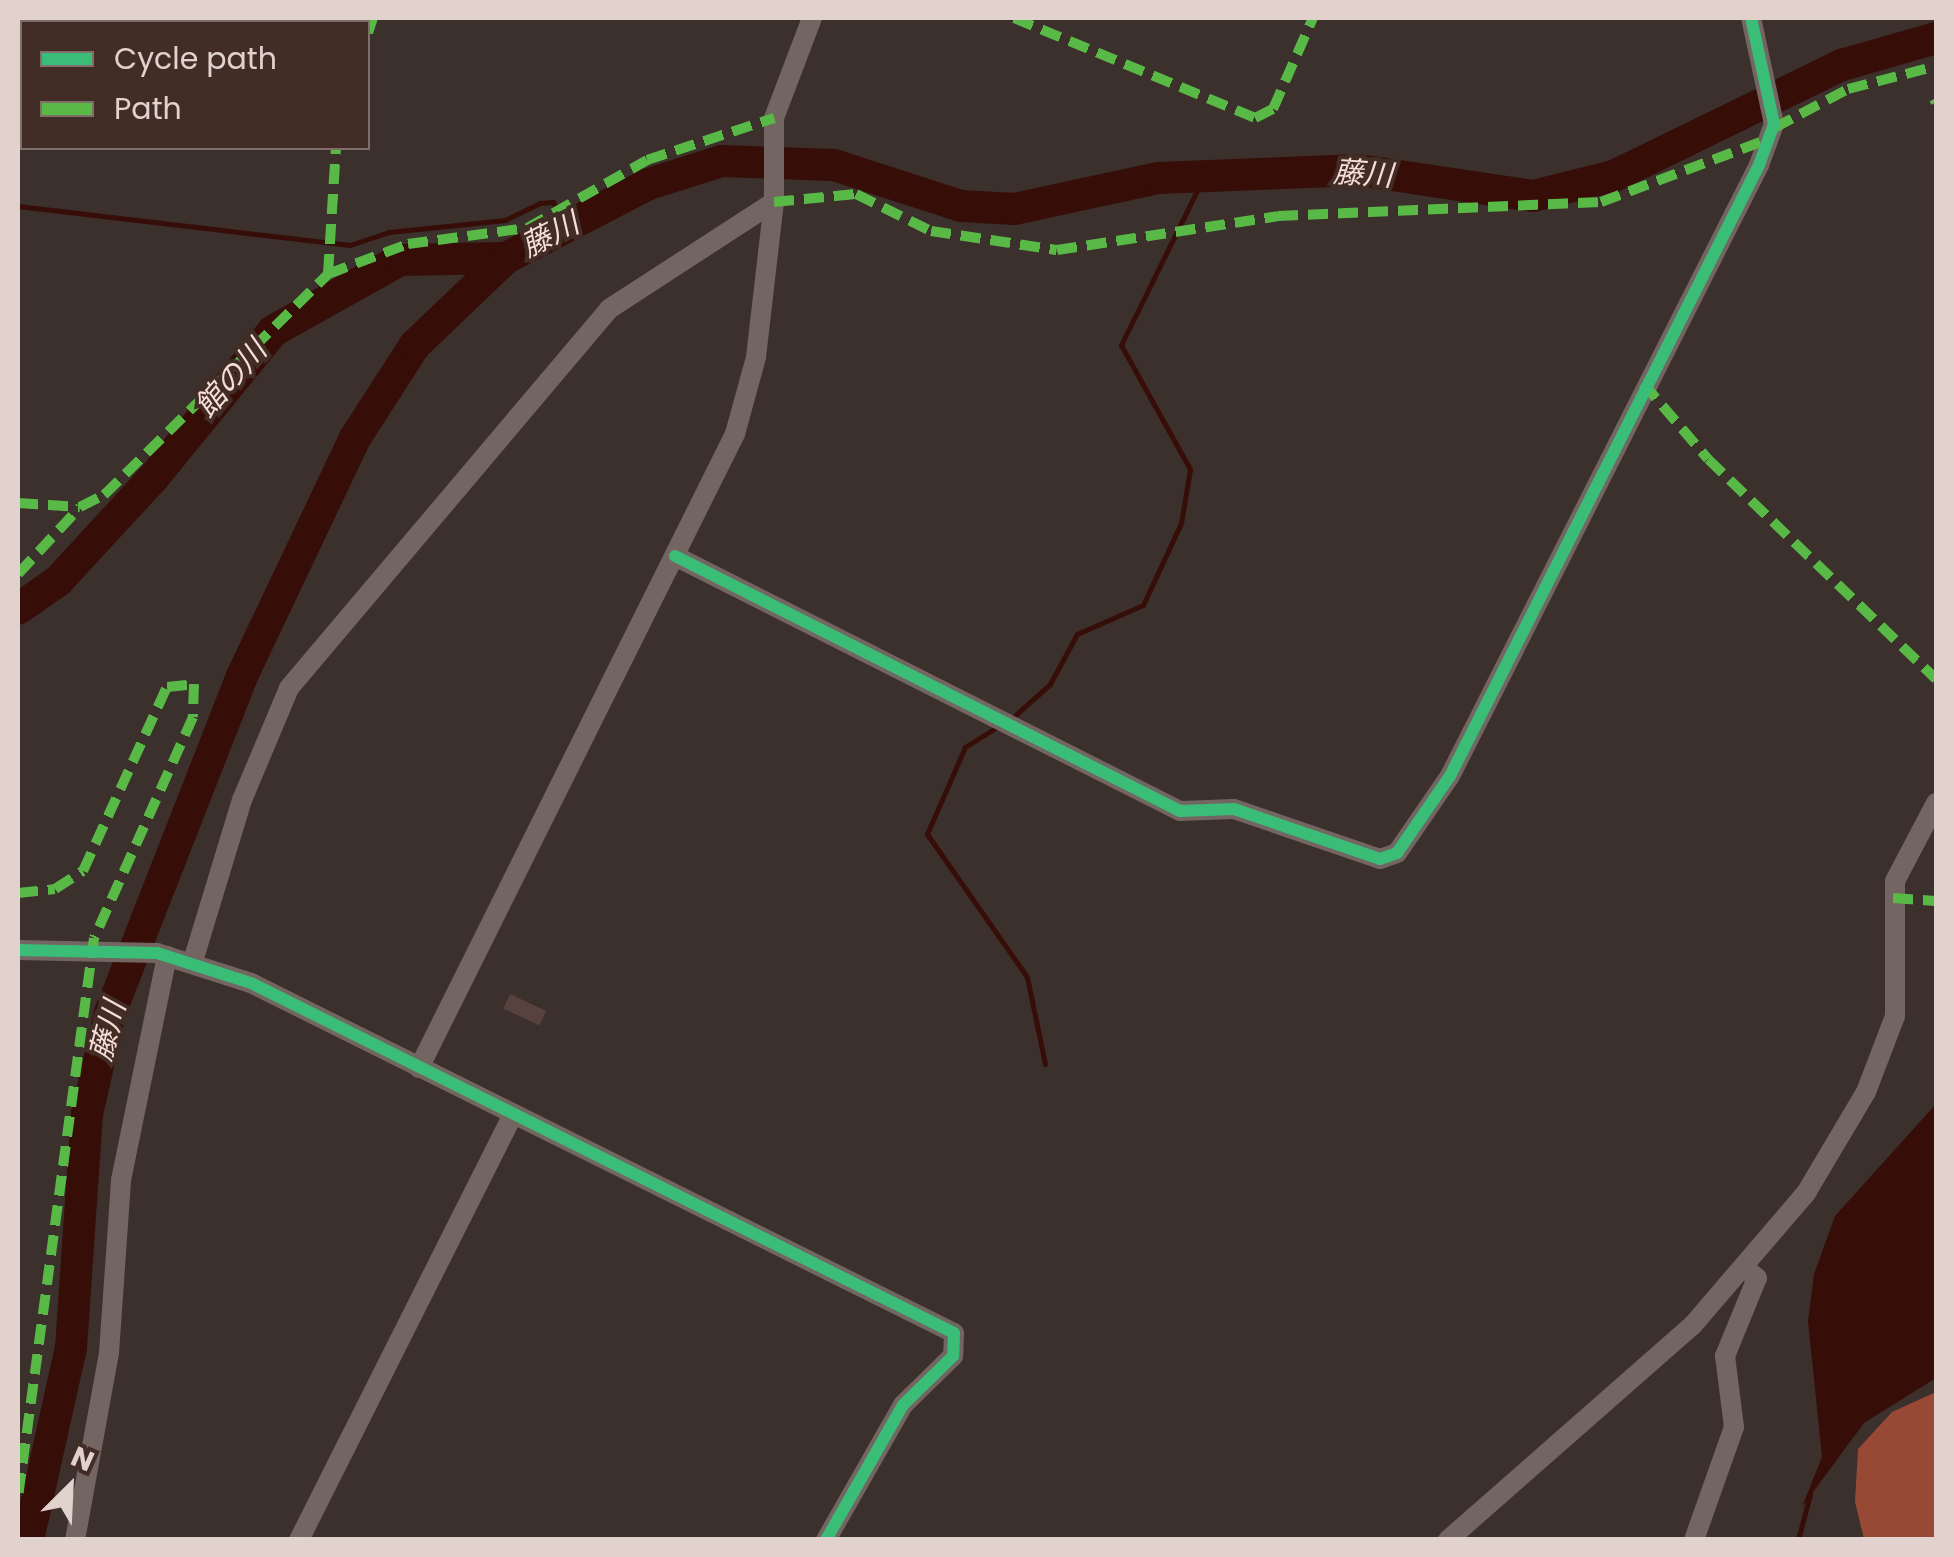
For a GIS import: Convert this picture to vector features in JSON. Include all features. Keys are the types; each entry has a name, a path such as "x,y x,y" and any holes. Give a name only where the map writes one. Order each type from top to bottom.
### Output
{"street":[{"path":"419,1068 741,419 774,202 775,130 812,18"},
{"path":"676,556 1180,811 1234,808 1380,859 1397,853 1450,776 1759,165 1773,118 1754,64 1751,18"},
{"path":"192,960 242,800 289,688 609,308 774,202"},
{"path":"1448,1540 1590,1420 1744,1268 1806,1193 1866,1092 1895,1016 1895,881 1936,803"},
{"path":"18,950 109,949 192,960 954,1333 954,1356 903,1404 826,1540"},
{"path":"75,1540 109,1354 121,1180 162,955"},
{"path":"299,1540 512,1116"},
{"path":"1694,1540 1734,1427 1725,1356 1757,1278 1744,1268"}],"shaded area":[{"path":"1936,1104 1936,1378 1864,1423 1802,1507 1822,1457 1808,1321 1814,1274 1835,1216"},
{"path":"1936,1392 1936,1539 1864,1539 1855,1502 1858,1449 1892,1412"}],"building":[{"path":"510,994 546,1011 539,1025 503,1009"}],"waterway":[{"name":"藤川","path":"28,1540 71,1348 87,1114 110,1013 242,676 355,438 415,345 506,258 649,184 721,161 834,165 961,206 1014,209 1159,178 1359,170 1533,196 1614,176 1842,65 1936,38"},
{"path":"1011,719 1050,684 1077,634 1143,605 1181,523 1190,469 1121,345 1204,176"},
{"path":"18,206 350,245 389,232 505,220 540,203 553,202 567,227"},
{"name":"館の川","path":"18,609 58,581 154,477 273,331 400,260 506,258"},
{"path":"997,727 965,747 927,834 1027,977 1045,1064"},
{"path":"1798,1540 1810,1494"}],"marked path":[{"path":"370,27 373,18"},
{"path":"1014,18 1255,118 1273,109 1313,18"},
{"path":"1774,128 1848,89 1936,66"},
{"path":"1934,99 1936,103"},
{"path":"18,503 80,507 104,495 328,274 408,244 527,228 647,160 774,118"},
{"path":"774,202 856,194 931,231 1057,250 1278,216 1601,202 1769,139"},
{"path":"328,274 336,150"},
{"path":"1643,383 1708,459 1936,679"},
{"path":"18,574 80,507"},
{"path":"18,893 55,889 83,871 167,687 194,684 193,717 94,938 18,1497"},
{"path":"1893,898 1936,901"}],"cycle path":[{"path":"675,556 1180,811 1234,809 1380,859 1397,853 1450,776 1759,165 1774,124 1751,18"},
{"path":"18,950 157,953 251,983 954,1333 953,1356 903,1405 826,1540"}]}
